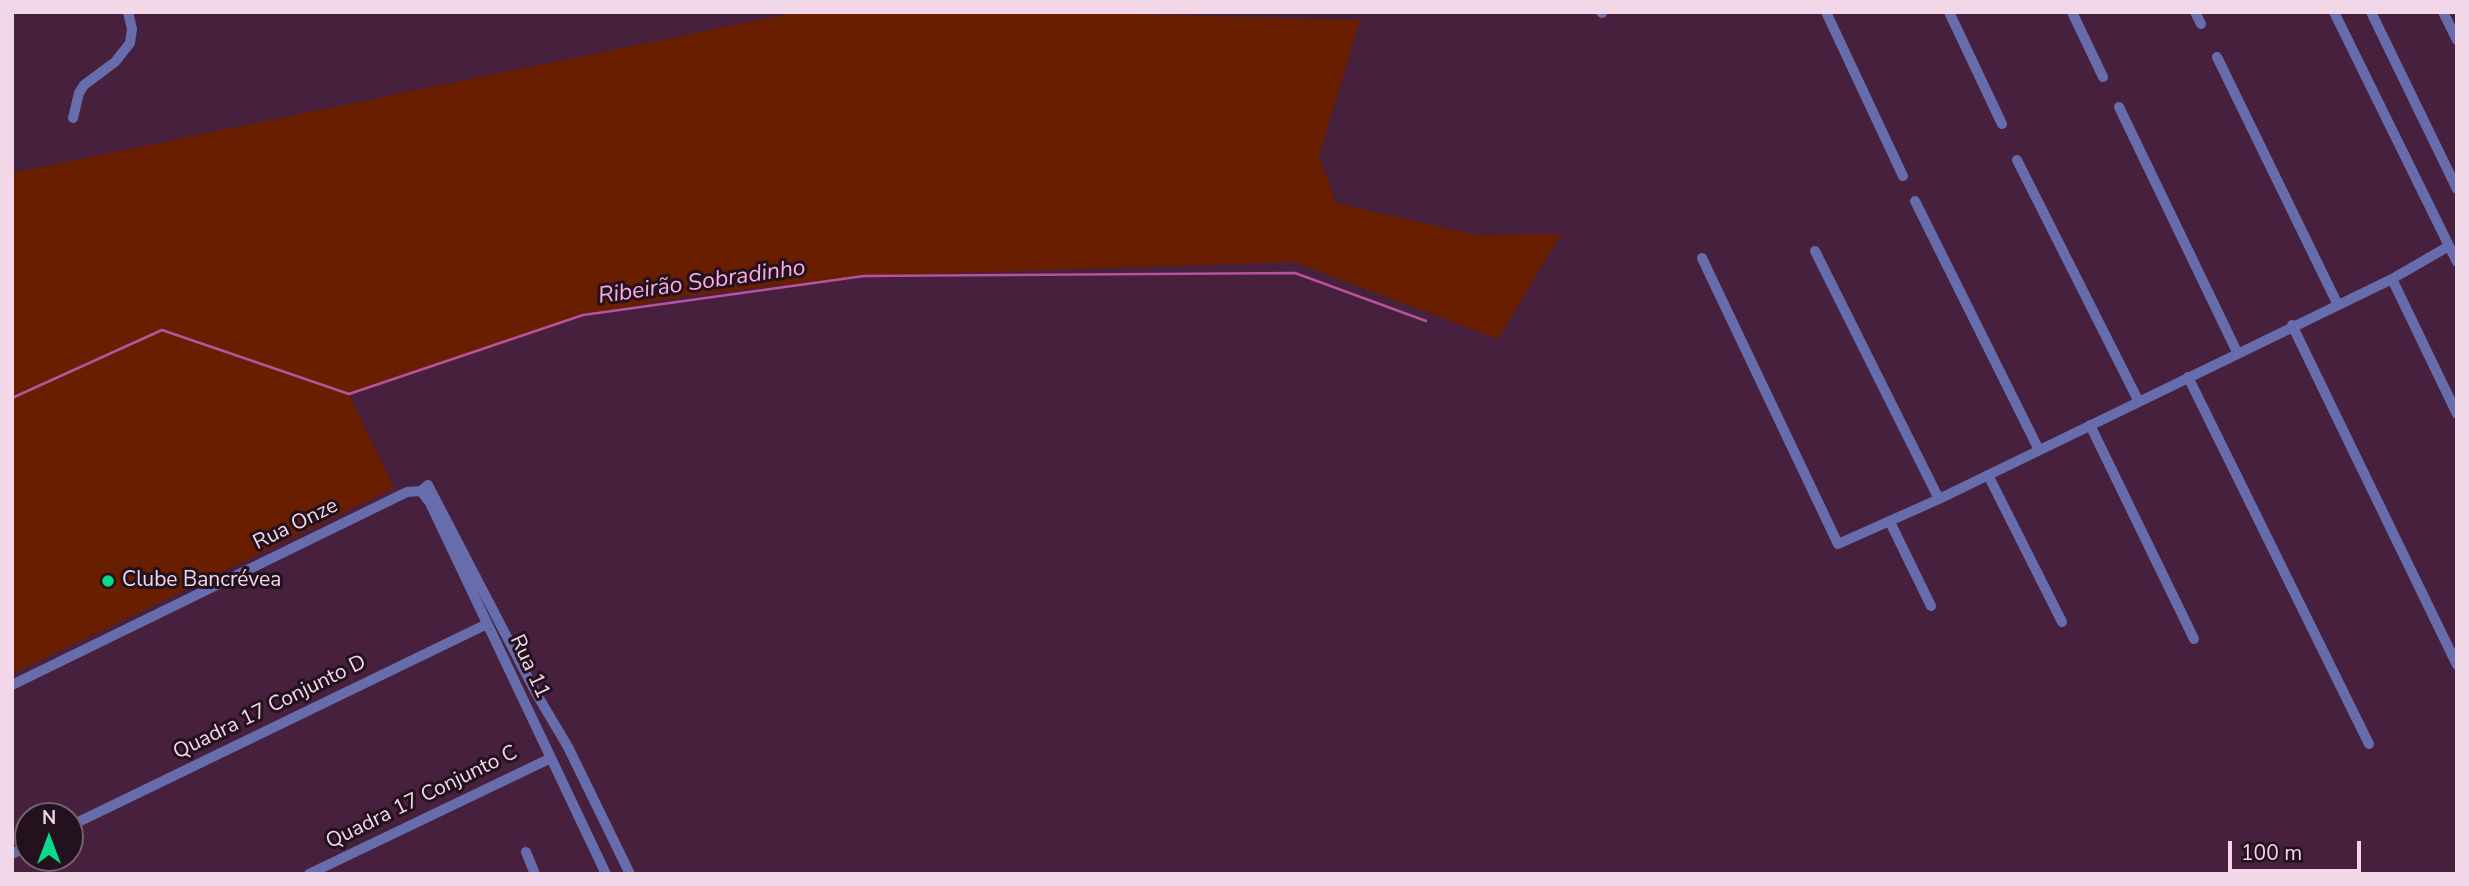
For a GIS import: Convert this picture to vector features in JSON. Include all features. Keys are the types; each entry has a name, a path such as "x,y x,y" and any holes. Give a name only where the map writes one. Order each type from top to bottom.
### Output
{"street":[{"path":"73,118 84,85 115,62 130,43 128,12"},
{"path":"1826,12 1903,176"},
{"path":"1949,12 2002,124"},
{"path":"2072,12 2103,77"},
{"path":"2195,12 2201,24"},
{"path":"2334,12 2457,262"},
{"path":"2371,12 2457,189"},
{"path":"2443,12 2457,40"},
{"path":"2217,57 2337,303"},
{"path":"2119,107 2237,352"},
{"path":"2017,160 2138,400"},
{"path":"1915,201 2038,448"},
{"path":"1702,258 1838,544 1939,499 2038,448 2392,279 2449,246"},
{"path":"1815,251 1939,499"},
{"path":"2392,279 2457,414"},
{"path":"2292,325 2457,665"},
{"path":"2188,377 2369,744"},
{"path":"2090,425 2194,639"},
{"path":"1988,475 2062,622"},
{"path":"421,491 428,485 536,693 568,747 630,874"},
{"name":"Rua Onze","path":"12,685 407,492 421,491"},
{"name":"Rua 11","path":"421,491 430,503 606,874"},
{"path":"1890,522 1931,606"},
{"name":"Quadra 17 Conjunto D","path":"84,819 487,624"},
{"name":"Quadra 17 Conjunto C","path":"309,874 551,758"},
{"path":"526,852 535,874"}],"shaded area":[{"path":"798,12 1059,12 1360,20 1319,156 1336,203 1476,235 1561,234 1498,339 1294,262 864,276 687,296 583,315 349,394 394,488 12,674 12,173"}],"waterway":[{"name":"Ribeirão Sobradinho","path":"12,398 162,330 349,394 583,315 864,276 1295,273 1426,321"}],"place":[{"name":"Clube Bancrévea","path":"108,581"}]}
